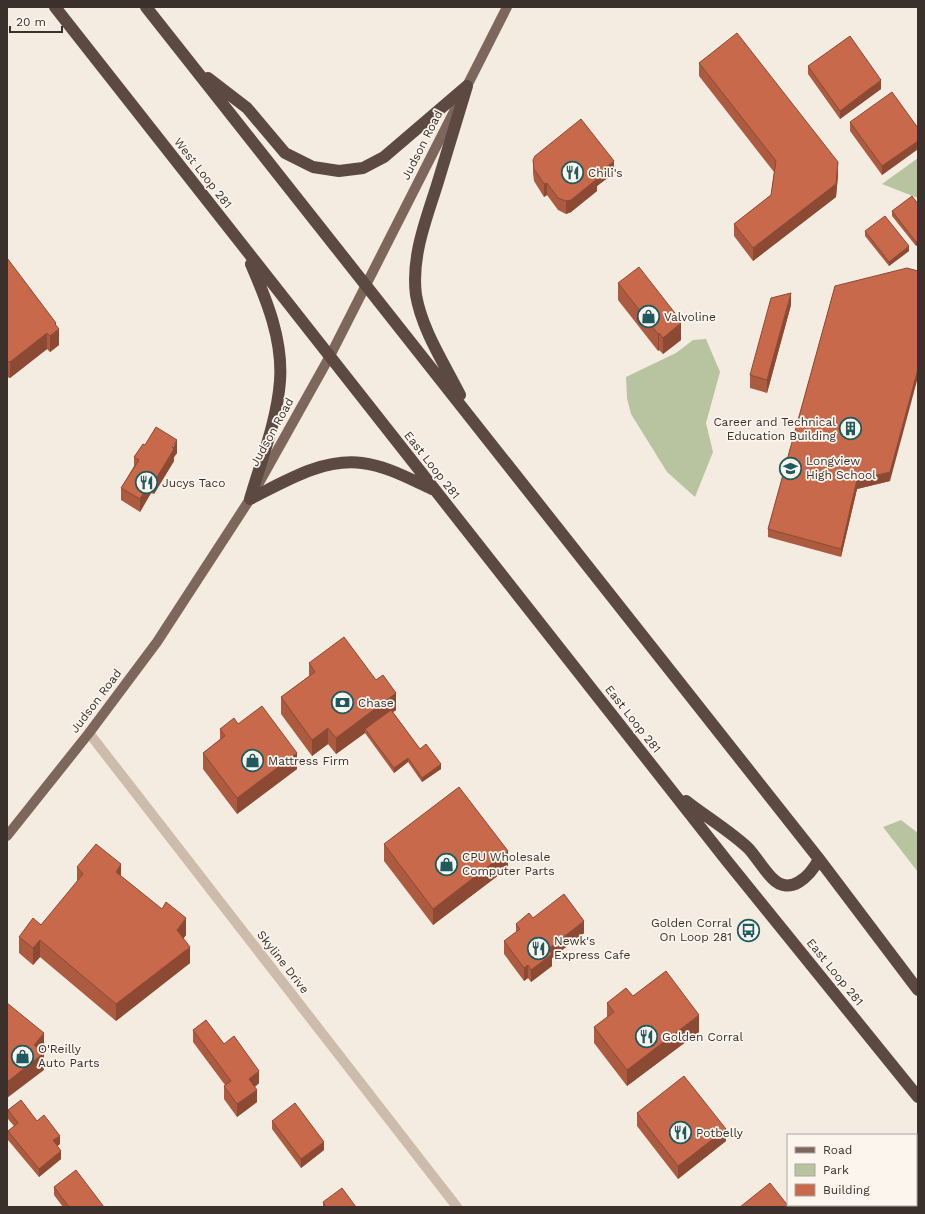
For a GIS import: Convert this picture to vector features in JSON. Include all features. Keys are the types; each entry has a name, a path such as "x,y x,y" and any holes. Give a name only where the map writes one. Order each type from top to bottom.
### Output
{"highway":[{"name":"West Loop 281","path":"55,7 330,356"},
{"path":"146,7 819,859 918,990"},
{"path":"193,67 246,108 285,153 303,163 327,171 363,168 384,158 467,86"},
{"path":"467,86 422,233 417,258 416,284 419,305 426,328 471,417"},
{"path":"244,248 269,308 279,347 280,364 277,399 250,499"},
{"name":"East Loop 281","path":"330,356 433,490 918,1097"},
{"path":"250,499 307,471 347,462 363,463 383,468 433,490"},
{"path":"672,791 749,849 768,874 778,883 790,886 797,884 809,875 819,859"}],"main road":[{"name":"Judson Road","path":"7,836 89,733 157,642 250,499 330,356 507,7"}],"street":[{"name":"Skyline Drive","path":"89,733 457,1207"}],"green space":[{"path":"918,158 918,198 882,184"},
{"path":"706,339 720,372 706,423 713,452 695,497 667,472 631,414 627,398 626,377 676,353 693,340"},
{"path":"901,820 918,833 918,872 883,827"}],"building":[{"path":"737,33 838,162 836,184 753,248 734,224 771,195 776,161 699,63"},
{"path":"850,36 881,80 840,111 808,66"},
{"path":"892,92 918,128 918,141 882,166 850,122"},
{"name":"Chili's","path":"581,119 614,161 595,176 597,179 571,200 566,201 558,198 547,183 544,184 534,169 533,160 535,156"},
{"path":"912,196 918,204 918,240 916,242 892,211"},
{"path":"885,216 909,246 889,262 865,231"},
{"path":"7,258 59,329 50,336 47,333 10,362 7,361"},
{"path":"639,267 681,323 663,338 659,333 658,334 618,283"},
{"name":"Career and Technical Education Building","path":"907,268 918,271 918,369 890,472 857,480 841,549 768,529 835,286"},
{"path":"791,293 767,380 750,375 771,298"},
{"name":"Jucys Taco","path":"156,427 177,440 172,447 174,449 154,482 151,480 140,499 121,488 139,460 134,457 143,444 145,445"},
{"name":"Chase","path":"344,637 376,680 383,675 396,693 336,738 328,728 312,740 281,697 315,672 309,663"},
{"name":"Mattress Firm","path":"262,706 297,753 237,798 203,753 225,736 220,729 234,718 238,724"},
{"path":"391,710 420,749 426,744 441,764 422,778 408,758 394,768 365,729"},
{"name":"CPU Wholesale Computer Parts","path":"459,787 508,851 433,909 384,844"},
{"path":"96,844 121,864 116,872 162,909 166,902 186,918 177,930 190,947 116,1004 40,940 33,948 19,937 33,918 41,925 83,874 77,867"},
{"name":"Newk's Express Cafe","path":"564,894 584,921 548,949 552,954 531,970 528,965 524,968 504,941 520,929 516,924 529,913 533,918"},
{"name":"Golden Corral","path":"666,971 699,1015 627,1070 594,1027 614,1012 607,1003 626,988 633,996"},
{"name":"O'Reilly Auto Parts","path":"7,1003 44,1033 34,1045 44,1053 7,1082"},
{"path":"206,1020 224,1044 234,1036 259,1071 249,1079 257,1090 237,1104 224,1086 231,1081 193,1030"},
{"name":"Potbelly","path":"684,1076 726,1129 678,1166 637,1113"},
{"path":"21,1100 37,1121 44,1115 60,1136 53,1140 61,1151 39,1169 8,1131 18,1123 8,1110"},
{"path":"295,1103 324,1142 301,1159 272,1121"},
{"path":"76,1170 104,1207 69,1207 54,1187"},
{"path":"770,1183 789,1207 740,1207"},
{"path":"342,1188 356,1207 326,1207 323,1202"}],"place":[{"name":"Chili's","path":"573,173"},
{"name":"Valvoline","path":"648,317"},
{"name":"Career and Technical Education Building","path":"851,429"},
{"name":"Longview High School","path":"791,468"},
{"name":"Jucys Taco","path":"147,483"},
{"name":"Chase","path":"343,703"},
{"name":"Mattress Firm","path":"252,761"},
{"name":"CPU Wholesale Computer Parts","path":"446,864"},
{"name":"Golden Corral On Loop 281","path":"748,930"},
{"name":"Newk's Express Cafe","path":"538,948"},
{"name":"Golden Corral","path":"647,1037"},
{"name":"O'Reilly Auto Parts","path":"23,1056"},
{"name":"Potbelly","path":"681,1133"}]}
